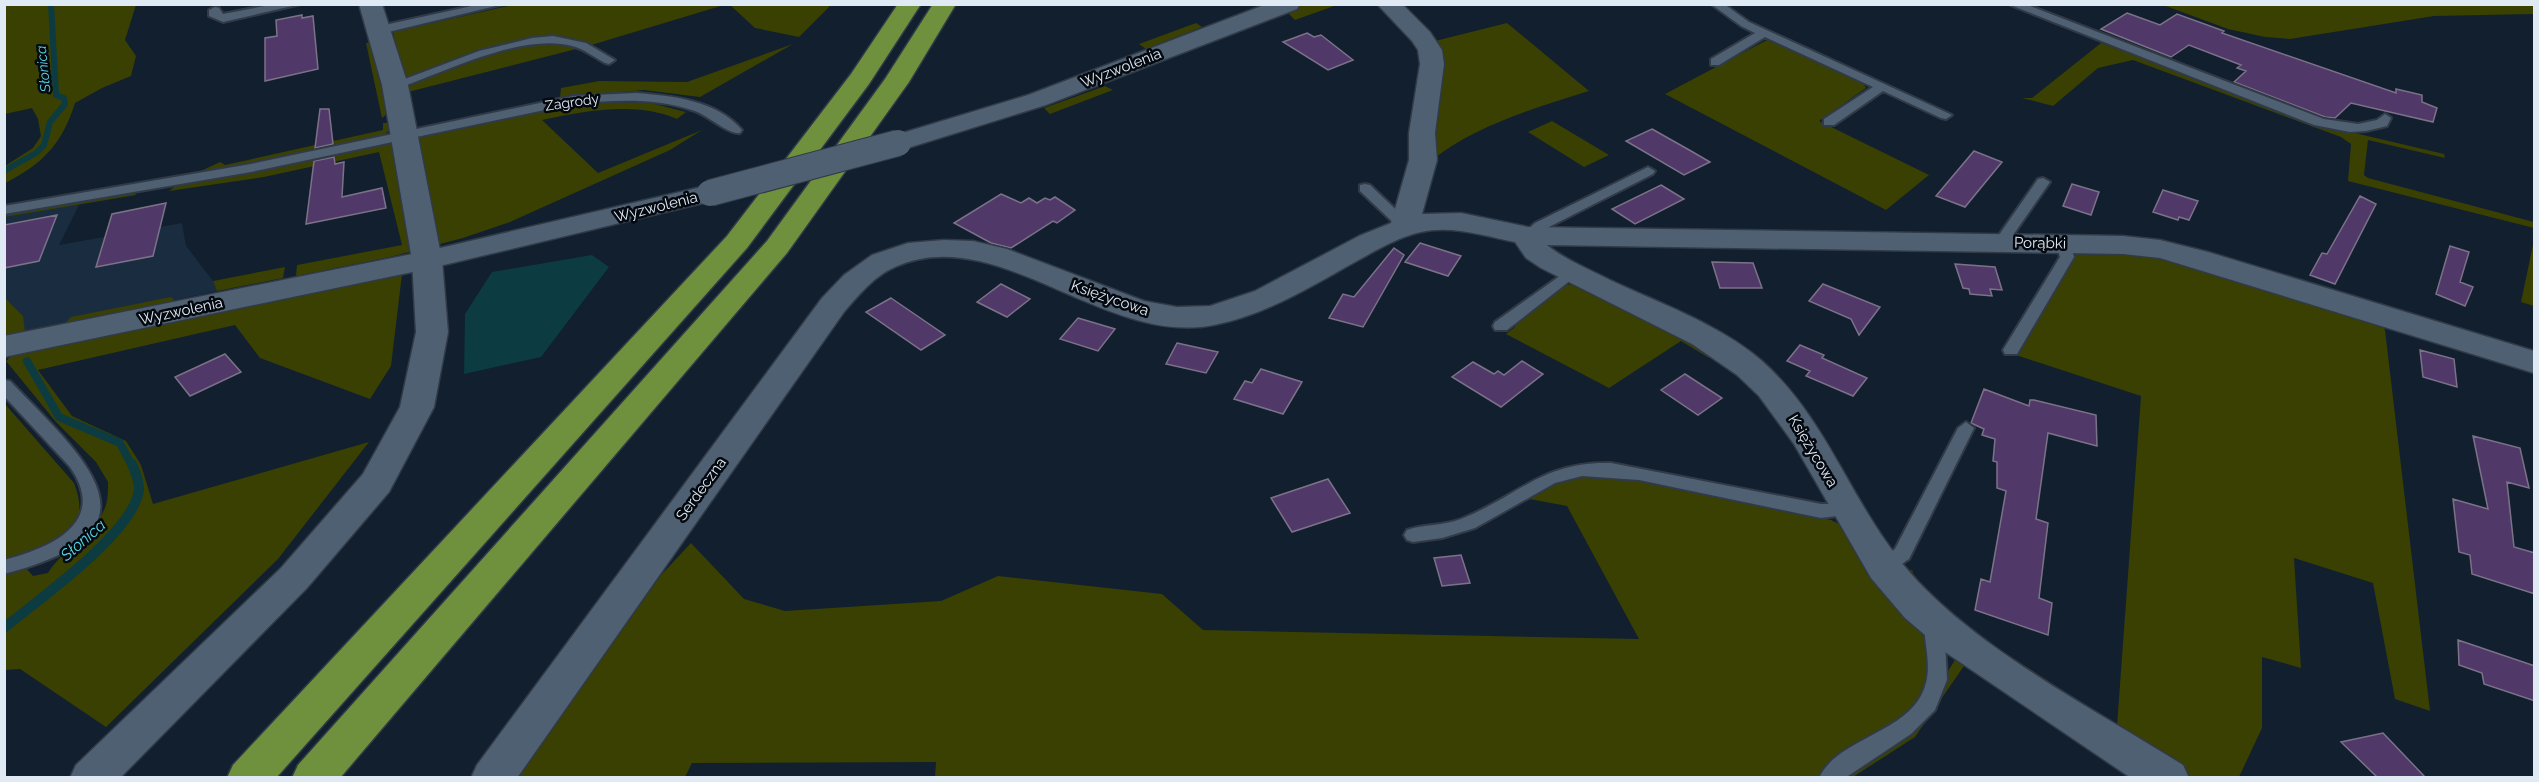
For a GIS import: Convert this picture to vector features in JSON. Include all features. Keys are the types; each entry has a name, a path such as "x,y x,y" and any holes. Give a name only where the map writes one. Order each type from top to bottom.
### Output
{"highway":[{"path":"248,777 737,242 860,79 910,4"},
{"path":"314,777 777,247 896,82 945,4"}],"street":[{"path":"91,777 294,578 376,483 417,407 432,332 427,260 394,86 380,30 370,4"},
{"name":"Wyzwolenia","path":"4,347 42,334 427,260 710,193 898,143 1037,100 1289,4"},
{"path":"1388,4 1422,37 1430,50 1432,64 1422,133 1423,160 1405,226"},
{"name":"Księżycowa","path":"944,249 973,250 997,255 1114,303 1142,311 1195,317 1229,312 1266,298 1369,242 1417,223 1446,221 1528,236 1535,250 1571,273 1704,339 1748,367 1798,421 1847,509 1884,567 1934,622 2001,671 2168,777"},
{"name":"Porąbki","path":"1528,236 2123,245 2178,252 2535,362"},
{"name":"Serdeczna","path":"492,777 833,305 855,282 882,261 908,252 944,249"}],"lane":[{"path":"215,10 215,16 223,18 296,4"},
{"path":"380,30 499,4"},
{"path":"1716,4 1735,19 1764,33 1946,115"},
{"path":"2013,4 2319,122 2336,127 2362,128 2377,126 2385,118"},
{"path":"1715,62 1764,33"},
{"path":"394,86 485,54 541,40 574,42 609,60"},
{"path":"1829,122 1882,86"},
{"name":"Zagrody","path":"4,210 251,168 403,134 573,100 627,96 653,98 700,110 727,122 735,130"},
{"path":"1528,236 1540,226 1648,171"},
{"path":"2007,243 2007,235 2043,182"},
{"path":"1365,188 1405,226"},
{"path":"2011,350 2067,257 2063,243"},
{"path":"1501,326 1571,273"},
{"path":"4,385 86,475 92,503 91,514 83,526 63,546 47,555 4,567"},
{"path":"1884,567 1902,554 1966,428"},
{"path":"1413,535 1438,534 1479,520 1543,481 1566,472 1586,469 1637,474 1821,511 1847,509"},
{"path":"1830,777 1908,723 1925,705 1935,687 1937,668 1934,622"}],"shaded area":[{"path":"80,203 59,245 182,223 186,246 213,281 217,291 17,333 5,307 4,217"},
{"path":"592,255 609,267 541,357 464,374 465,314 492,272"}],"green space":[{"path":"5,4 136,5 125,40 136,56 131,76 75,103 64,130 49,151 30,168 5,183 5,166 33,148 41,136 38,119 32,108 5,114"},
{"path":"2534,4 2534,14 2434,16 2290,39 2265,37 2228,29 2163,5"},
{"path":"512,5 724,5 588,46 571,40 549,39 524,43 471,56 404,79 393,32"},
{"path":"730,5 831,5 799,37 755,28"},
{"path":"1305,5 1337,5 1295,20 1289,14 1293,8"},
{"path":"1196,23 1202,27 1146,49 1139,44"},
{"path":"1507,23 1589,91 1487,127 1432,160 1435,41"},
{"path":"1767,40 1861,80 1866,88 1819,121 1929,175 1886,210 1665,94"},
{"path":"373,42 388,113 382,118 366,43"},
{"path":"545,42 565,43 580,48 408,92 406,85 497,53"},
{"path":"2101,43 2325,126 2444,154 2445,158 2368,140 2364,175 2368,178 2534,222 2534,228 2348,181 2351,144 2341,137 2133,60 2098,68 2053,106 2022,98 2032,98"},
{"path":"793,44 700,97 644,90 560,97 561,88 599,81 687,82"},
{"path":"1105,86 1113,90 1050,114 1044,108"},
{"path":"607,102 651,103 686,112 677,119 645,110 610,109 542,120 598,173 702,130 670,150 510,222 463,238 390,257 296,276 297,265 402,245 379,152 264,177 169,191 177,185 540,110"},
{"path":"1552,121 1609,155 1584,167 1528,132"},
{"path":"383,123 389,123 392,128 384,135 373,139 166,181 161,178 201,171 220,162 225,165 383,130"},
{"path":"134,191 136,195 5,217 5,211"},
{"path":"2534,240 2534,306 2521,302"},
{"path":"2086,247 2168,256 2242,274 2278,285 2381,324 2385,330 2430,711 2395,699 2373,583 2294,558 2301,668 2262,657 2262,728 2239,777 2181,777 2073,711 1974,643 1931,609 1911,586 1905,568 1913,571 1911,580 1935,607 2117,726 2141,396 2016,355 2077,251"},
{"path":"285,267 283,278 217,291 213,281"},
{"path":"402,274 391,366 370,399 260,358 235,325 38,370 72,416 126,441 141,465 153,504 369,442 278,559 106,727 20,669 5,670 4,574 26,568 33,576 48,573 54,564 95,525 106,505 108,496 108,482 96,462 56,422 6,361 11,356"},
{"path":"1579,285 1711,352 1709,358 1681,341 1609,388 1506,334 1515,327 1514,322 1564,286"},
{"path":"4,297 23,316 25,332 5,335"},
{"path":"171,297 175,301 65,323 71,317"},
{"path":"5,404 74,483 79,502 78,517 73,528 63,538 51,545 5,562"},
{"path":"1605,474 1722,495 1831,520 1849,529 1927,624 1932,666 1919,703 1903,719 1819,777 935,777 936,762 692,763 685,777 518,778 661,575 691,543 744,599 785,611 941,601 998,576 1162,594 1203,630 1639,639 1567,506 1524,498 1564,478"},
{"path":"1956,658 1966,663 1915,737 1853,777 1840,778 1944,678"}],"building":[{"path":"2127,13 2160,25 2177,14 2224,31 2222,33 2396,93 2396,89 2422,95 2422,102 2437,108 2433,122 2351,103 2335,118 2325,117 2234,82 2246,71 2237,68 2241,65 2189,45 2171,57 2101,29"},
{"path":"302,15 302,18 313,16 318,69 265,81 265,38 277,36 276,20"},
{"path":"1307,33 1314,37 1321,35 1353,60 1328,70 1283,42"},
{"path":"320,109 329,109 333,144 315,148"},
{"path":"1652,129 1710,162 1684,175 1626,141"},
{"path":"1974,151 2002,162 1965,207 1936,196"},
{"path":"334,157 335,164 344,162 342,197 382,188 386,208 306,224 314,161"},
{"path":"2072,184 2099,192 2091,215 2063,206"},
{"path":"1661,185 1684,199 1635,224 1612,209"},
{"path":"2163,190 2198,201 2189,220 2179,217 2178,220 2153,212"},
{"path":"1001,194 1021,203 1029,198 1037,203 1045,198 1050,200 1055,197 1075,210 1057,223 1053,221 1011,248 991,243 954,223"},
{"path":"2360,196 2376,204 2335,284 2310,275 2322,253 2327,254"},
{"path":"166,203 153,256 96,267 112,214"},
{"path":"57,215 39,261 4,268 4,225"},
{"path":"1420,243 1461,256 1448,276 1405,262"},
{"path":"2450,246 2469,252 2460,282 2473,287 2465,306 2436,294"},
{"path":"1394,248 1404,255 1363,327 1329,318 1343,294 1354,297"},
{"path":"1712,262 1753,263 1762,288 1720,288"},
{"path":"1955,264 1995,267 2002,290 1990,289 1992,296 1970,294 1969,289 1963,288"},
{"path":"1001,284 1030,299 1007,317 977,302"},
{"path":"1823,284 1880,307 1859,335 1851,319 1809,301"},
{"path":"891,298 945,335 921,350 866,312"},
{"path":"1078,318 1115,329 1098,351 1060,339"},
{"path":"1177,343 1218,352 1206,373 1166,364"},
{"path":"1800,345 1824,355 1822,358 1867,378 1853,396 1806,376 1810,371 1787,361"},
{"path":"2420,350 2454,359 2457,387 2423,377"},
{"path":"225,354 241,372 190,396 175,377"},
{"path":"1522,361 1543,374 1501,407 1452,377 1473,362 1494,374 1498,371 1504,375"},
{"path":"1261,369 1302,382 1283,414 1234,399 1245,381 1252,383"},
{"path":"1685,374 1722,398 1698,415 1661,390"},
{"path":"1984,389 2029,406 2030,400 2034,400 2096,415 2097,446 2048,433 2036,519 2048,523 2039,598 2052,603 2048,635 1975,610 1981,579 1990,582 2006,491 1997,488 1997,462 1993,461 1995,439 1982,435 1984,429 1971,423"},
{"path":"2473,436 2520,448 2529,488 2507,482 2514,547 2535,553 2535,594 2472,574 2470,555 2459,552 2453,499 2488,509"},
{"path":"1328,479 1350,513 1292,532 1271,498"},
{"path":"1461,555 1470,583 1442,586 1434,558"},
{"path":"2458,640 2535,666 2535,701 2484,684 2482,673 2459,665"},
{"path":"2383,733 2425,777 2377,777 2341,742"}],"waterway":[{"name":"Słonica","path":"4,171 36,153 44,145 50,122 65,104 64,98 56,95 51,4"},
{"name":"Słonica","path":"27,361 59,417 120,443 132,466"},
{"name":"Słonica","path":"4,628 80,567 117,530 130,512 139,491 132,464"}]}
